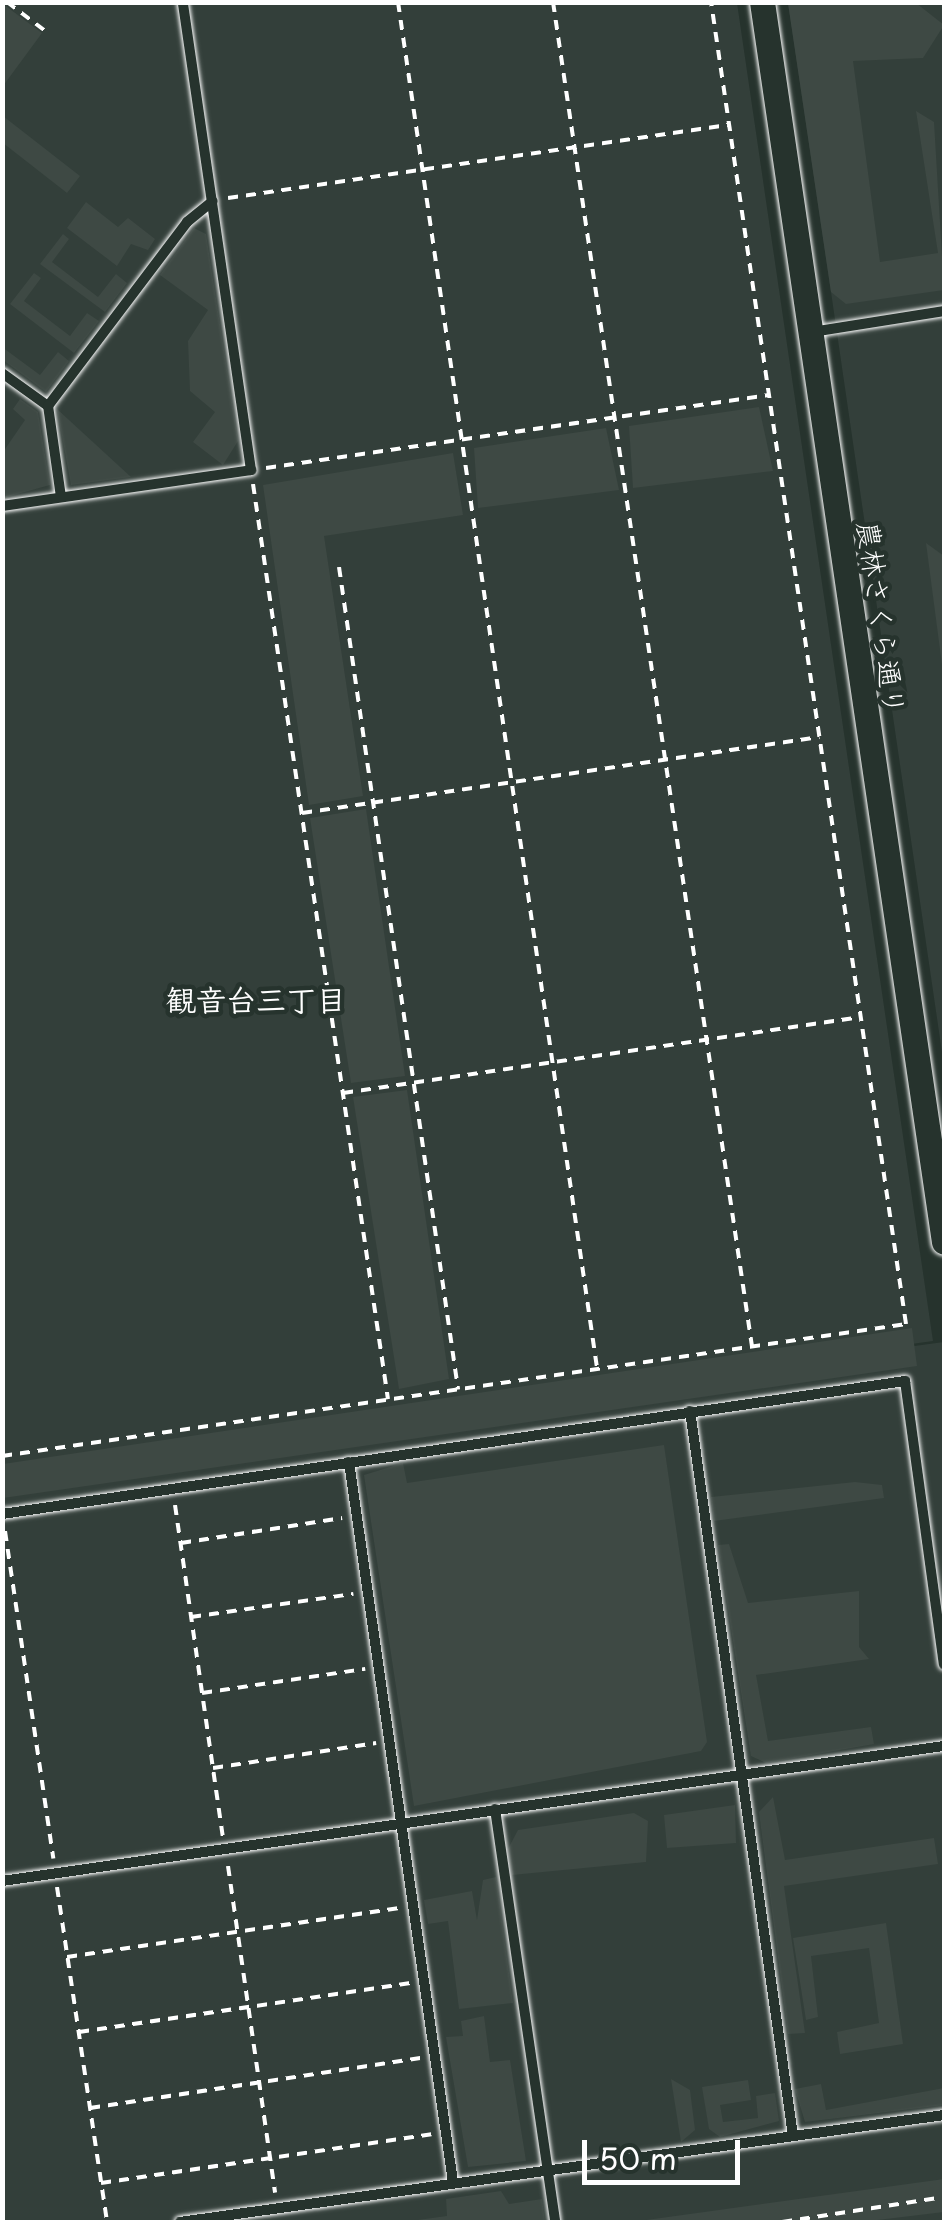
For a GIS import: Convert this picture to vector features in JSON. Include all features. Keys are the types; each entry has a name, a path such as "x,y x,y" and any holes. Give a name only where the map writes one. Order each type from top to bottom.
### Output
{"street":[{"name":"農林さくら通り","path":"762,2 944,1242"}],"lane":[{"path":"2,506 251,470 183,2"},
{"path":"61,497 48,406 187,222 213,202"},
{"path":"810,332 944,311"},
{"path":"2,372 48,406"},
{"path":"2,1514 906,1381 944,1664"},
{"path":"690,1411 793,2136"},
{"path":"349,1462 452,2182"},
{"path":"2,1882 944,1746"},
{"path":"495,1809 555,2222"},
{"path":"180,2222 944,2114"}],"path":[{"path":"7,2 48,33"},
{"path":"398,2 597,1370"},
{"path":"553,2 752,1347"},
{"path":"2,1456 906,1324 711,2"},
{"path":"213,202 729,125"},
{"path":"388,1400 251,470 769,395"},
{"path":"339,567 458,1390"},
{"path":"302,813 820,737"},
{"path":"343,1093 861,1017"},
{"path":"180,1543 357,1516"},
{"path":"191,1617 368,1592"},
{"path":"202,1693 379,1667"},
{"path":"214,1768 390,1741"},
{"path":"68,1957 414,1905"},
{"path":"79,2032 424,1981"},
{"path":"90,2108 435,2056"},
{"path":"101,2183 446,2132"},
{"path":"782,2222 944,2196"}],"shaded area":[{"path":"3,3 737,3 933,1341 322,1426 944,1342 944,2222 3,2222"},
{"path":"788,3 944,3 944,1066 831,292"},
{"path":"788,3 916,3 944,25 923,58 853,61 880,262 938,253 916,111 934,122 944,290 846,304 831,292"},
{"path":"3,4 42,33 3,86"},
{"path":"3,116 80,176 67,193 3,143"},
{"path":"86,202 118,227 128,218 155,239 148,250 131,244 117,266 67,228"},
{"path":"194,228 206,234 238,441 223,465 193,442 215,412 190,391 188,341 208,310 160,275"},
{"path":"63,234 69,239 52,262 98,297 116,274 127,283 105,312 40,264"},
{"path":"34,273 41,278 24,301 70,336 87,313 99,321 74,353 10,304"},
{"path":"2,347 40,375 58,352 69,361 46,392 3,360"},
{"path":"20,399 38,412 50,485 3,498 3,452 25,420 13,409"},
{"path":"759,407 773,471 633,488 629,426"},
{"path":"57,409 131,477 71,485"},
{"path":"606,428 619,490 478,508 474,448"},
{"path":"453,453 463,515 324,536 363,796 309,805 263,485"},
{"path":"926,543 944,556 944,680"},
{"path":"366,809 405,1076 351,1083 310,818"},
{"path":"407,1090 449,1379 399,1389 353,1097"},
{"path":"912,1328 917,1366 3,1498 3,1464"},
{"path":"664,1445 707,1742 701,1751 414,1806 364,1475 403,1463 407,1483"},
{"path":"855,1482 882,1485 884,1498 714,1521 711,1497"},
{"path":"729,1544 748,1603 859,1591 859,1647 869,1659 756,1675 768,1741 871,1727 874,1744 766,1763 751,1756 718,1545"},
{"path":"773,1797 785,1860 934,1838 938,1864 784,1886 805,2033 788,2034 759,1812"},
{"path":"735,1805 736,1843 667,1848 664,1815"},
{"path":"634,1813 648,1821 646,1862 512,1875 508,1849 518,1830"},
{"path":"496,1877 513,2003 459,2009 448,1921 428,1924 424,1900 472,1891 477,1920 483,1880"},
{"path":"886,1923 903,2044 840,2054 837,2032 879,2023 869,1948 811,1956 818,2017 806,2020 793,1938"},
{"path":"484,2016 490,2062 510,2060 526,2161 468,2167 446,2037 463,2036 461,2021"},
{"path":"671,2079 690,2090 695,2130 681,2142"},
{"path":"748,2080 751,2100 720,2105 723,2122 758,2118 756,2096 775,2093 779,2121 720,2137 709,2129 702,2087"},
{"path":"821,2084 826,2110 944,2088 944,2105 805,2122 795,2089"},
{"path":"944,2179 944,2212 861,2222 632,2222"},
{"path":"501,2191 509,2204 542,2199 545,2222 403,2222 447,2216 446,2199"}],"district":[{"name":"観音台三丁目","path":"256,999"}]}
